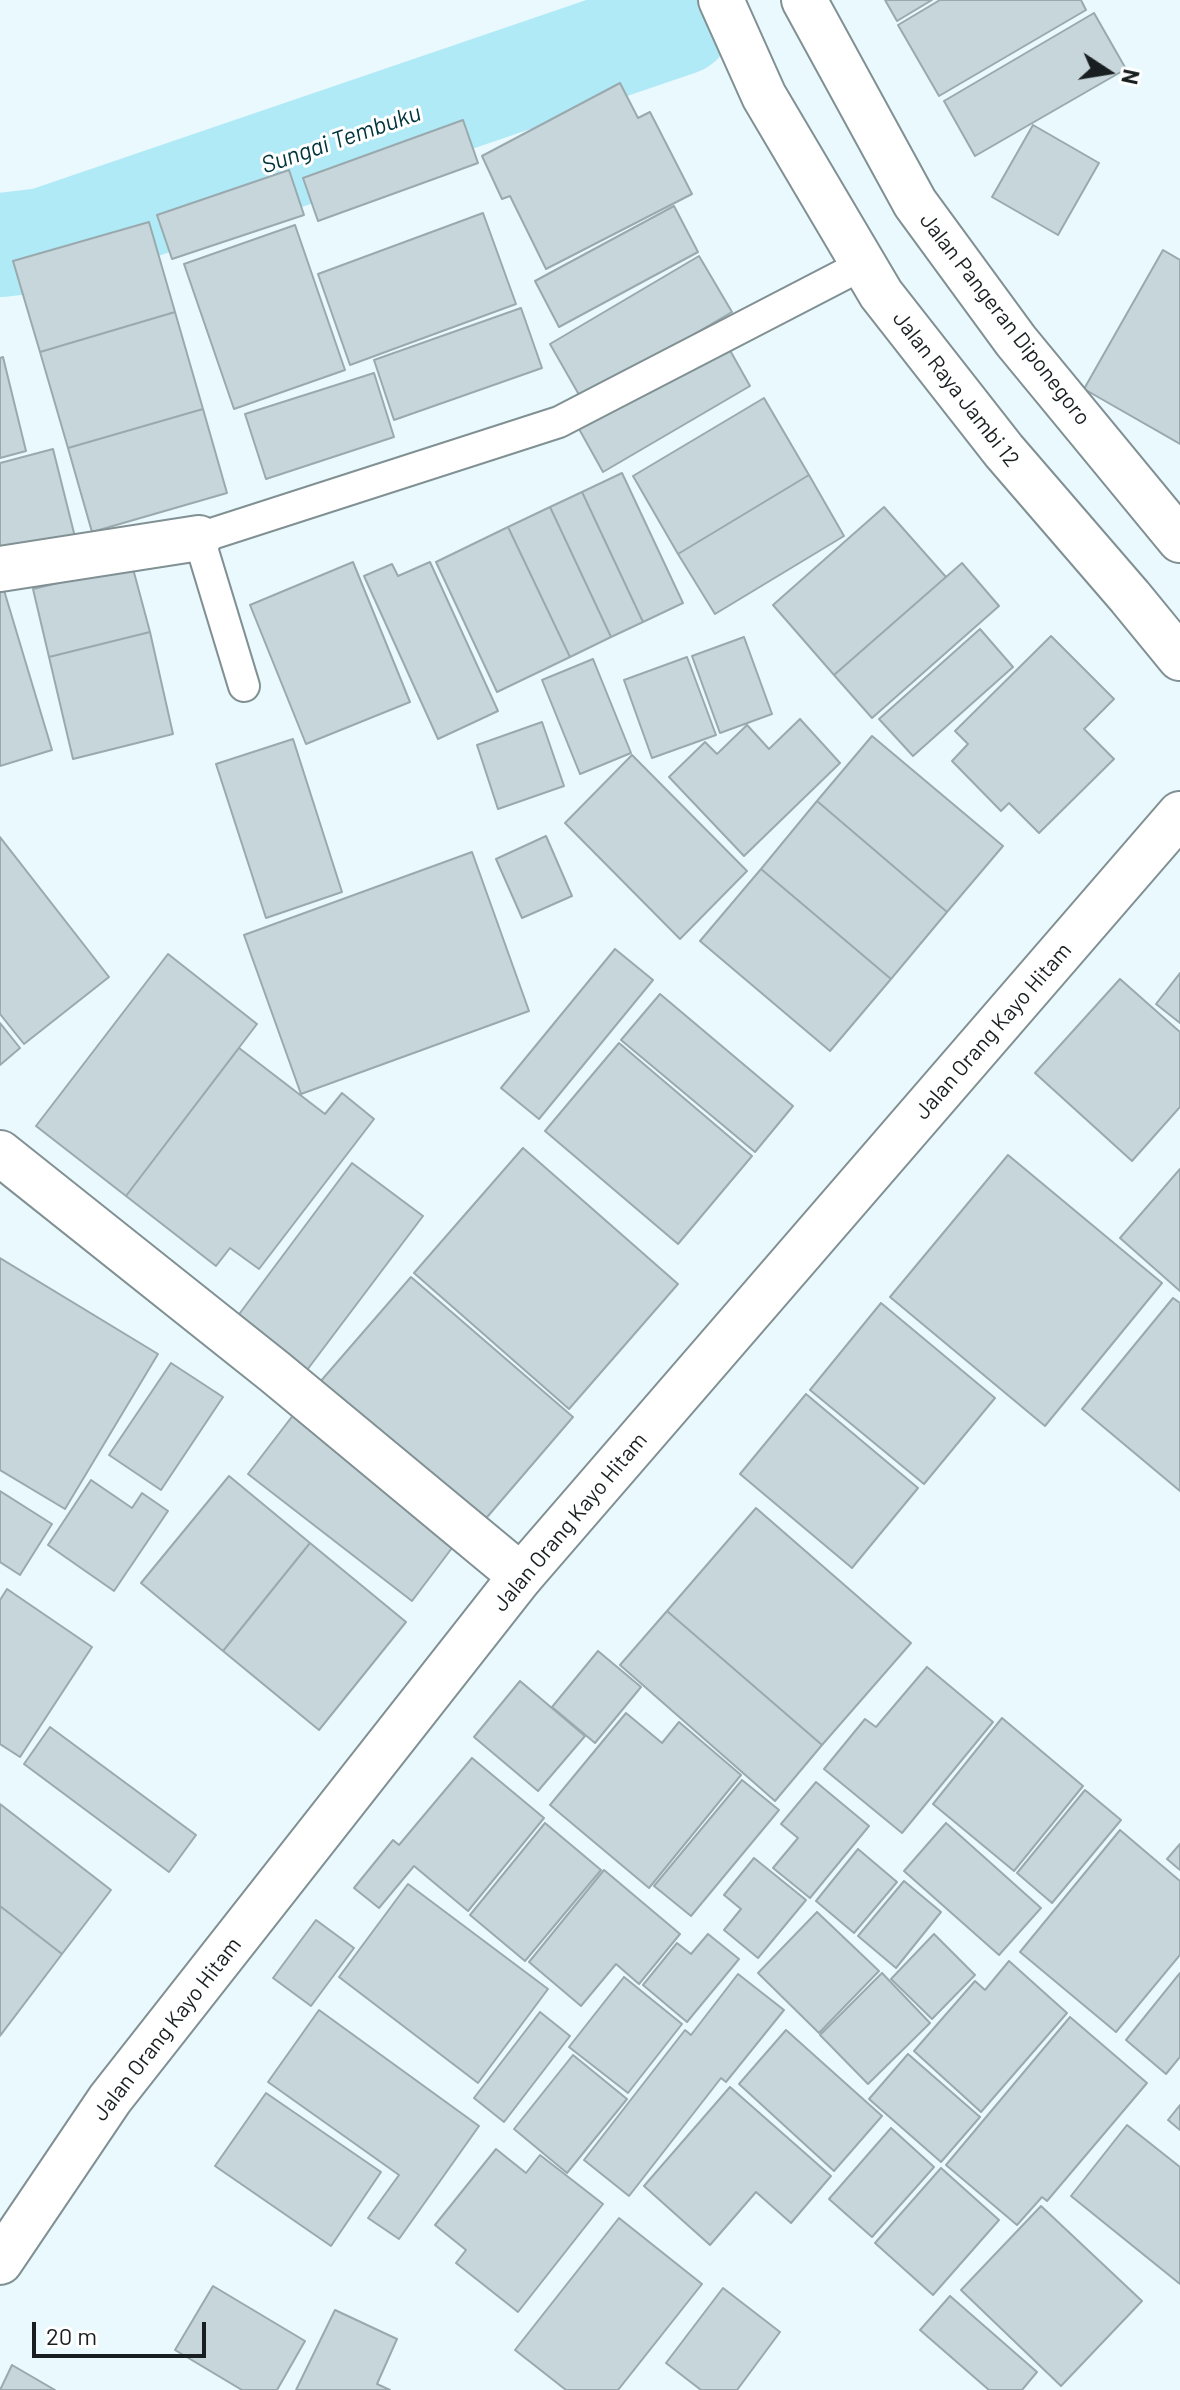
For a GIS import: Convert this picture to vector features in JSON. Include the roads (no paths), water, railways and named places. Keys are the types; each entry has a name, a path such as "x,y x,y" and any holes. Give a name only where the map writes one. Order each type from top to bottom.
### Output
{"main road":[{"name":"Jalan Raya Jambi 12","path":"721,0 764,96 881,294 1004,451 1180,658"},
{"name":"Jalan Pangeran Diponegoro","path":"804,0 915,203 1016,341 1180,540"},
{"path":"0,569 199,538"},
{"name":"Jalan Orang Kayo Hitam","path":"0,2262 110,2099 521,1576 1180,814"},
{"path":"0,1153 275,1372 521,1576"}],"lane":[{"path":"244,686 199,538 559,422 864,264"}],"waterway":[{"name":"Sungai Tembuku","path":"0,245 44,240 680,23"}]}
